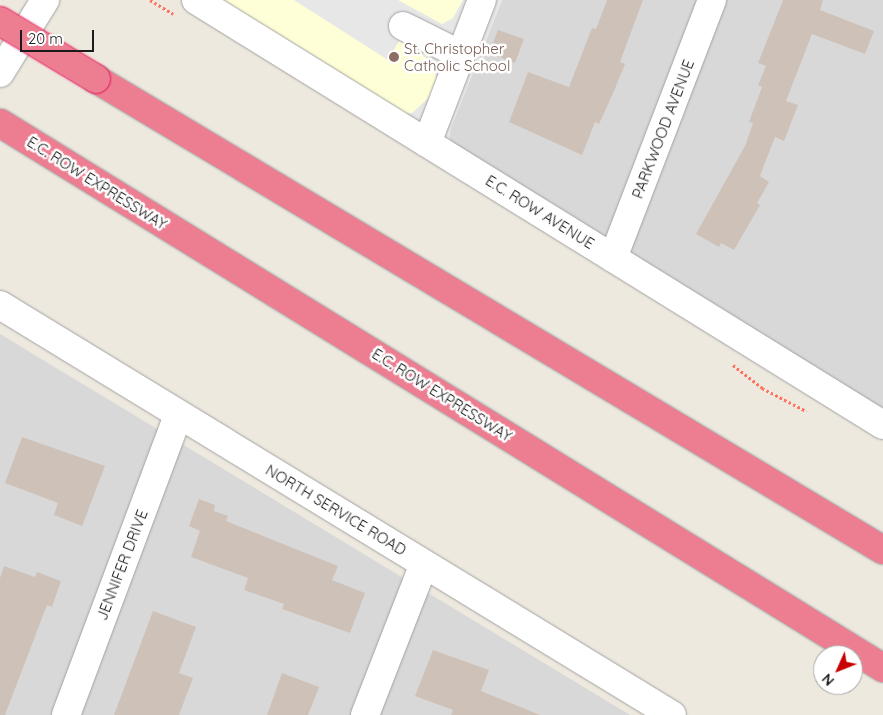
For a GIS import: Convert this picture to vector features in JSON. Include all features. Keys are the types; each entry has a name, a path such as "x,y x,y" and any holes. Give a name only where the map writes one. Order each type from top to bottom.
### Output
{"highway":[{"path":"0,21 883,550"},
{"name":"E.C. ROW EXPRESSWAY","path":"0,123 883,668"}],"street":[{"path":"0,73 45,0"},
{"name":"E.C. ROW AVENUE","path":"196,0 883,425"},
{"path":"427,143 482,0"},
{"name":"PARKWOOD AVENUE","path":"613,258 712,0"},
{"path":"403,26 461,55"},
{"name":"NORTH SERVICE ROAD","path":"0,305 672,715"},
{"name":"JENNIFER DRIVE","path":"66,715 178,415"},
{"path":"365,715 424,564"}],"shaded area":[{"name":"St. Christopher Catholic School","path":"220,0 502,0 451,127 449,137 456,149"},
{"path":"294,0 398,0 442,24 453,18 463,0 502,0 451,127 449,137 456,149 401,114 412,113 438,89 434,67 418,50 399,41 388,60"},
{"path":"502,0 883,0 883,412 456,149 449,137 451,127"},
{"path":"0,334 630,715 0,715"}],"building":[{"path":"607,0 643,0 620,62 625,64 599,124 595,122 582,155 509,122 528,72 569,87 592,28 596,29"},
{"path":"783,0 823,0 820,10 874,31 865,54 812,34 786,101 798,105 784,141 775,137 760,176 769,182 757,203 760,205 734,250 721,243 719,247 696,234 745,146 753,123 749,122 762,87 758,85 766,66 758,63"},
{"path":"498,30 524,39 515,63 489,53"},
{"path":"22,437 105,466 82,526 54,515 58,503 5,483"},
{"path":"199,499 215,505 214,511 228,516 226,521 338,566 332,580 365,593 350,633 282,609 284,604 244,590 248,578 191,557 200,531 189,526"},
{"path":"4,566 35,577 37,572 61,581 52,607 47,605 5,715 0,715 0,578"},
{"path":"153,611 196,627 179,673 193,678 179,715 114,715"},
{"path":"433,650 489,670 481,691 540,715 451,715 453,710 415,696"},
{"path":"282,673 319,687 308,715 267,715"}],"place":[{"name":"St. Christopher Catholic School","path":"394,57"}]}
